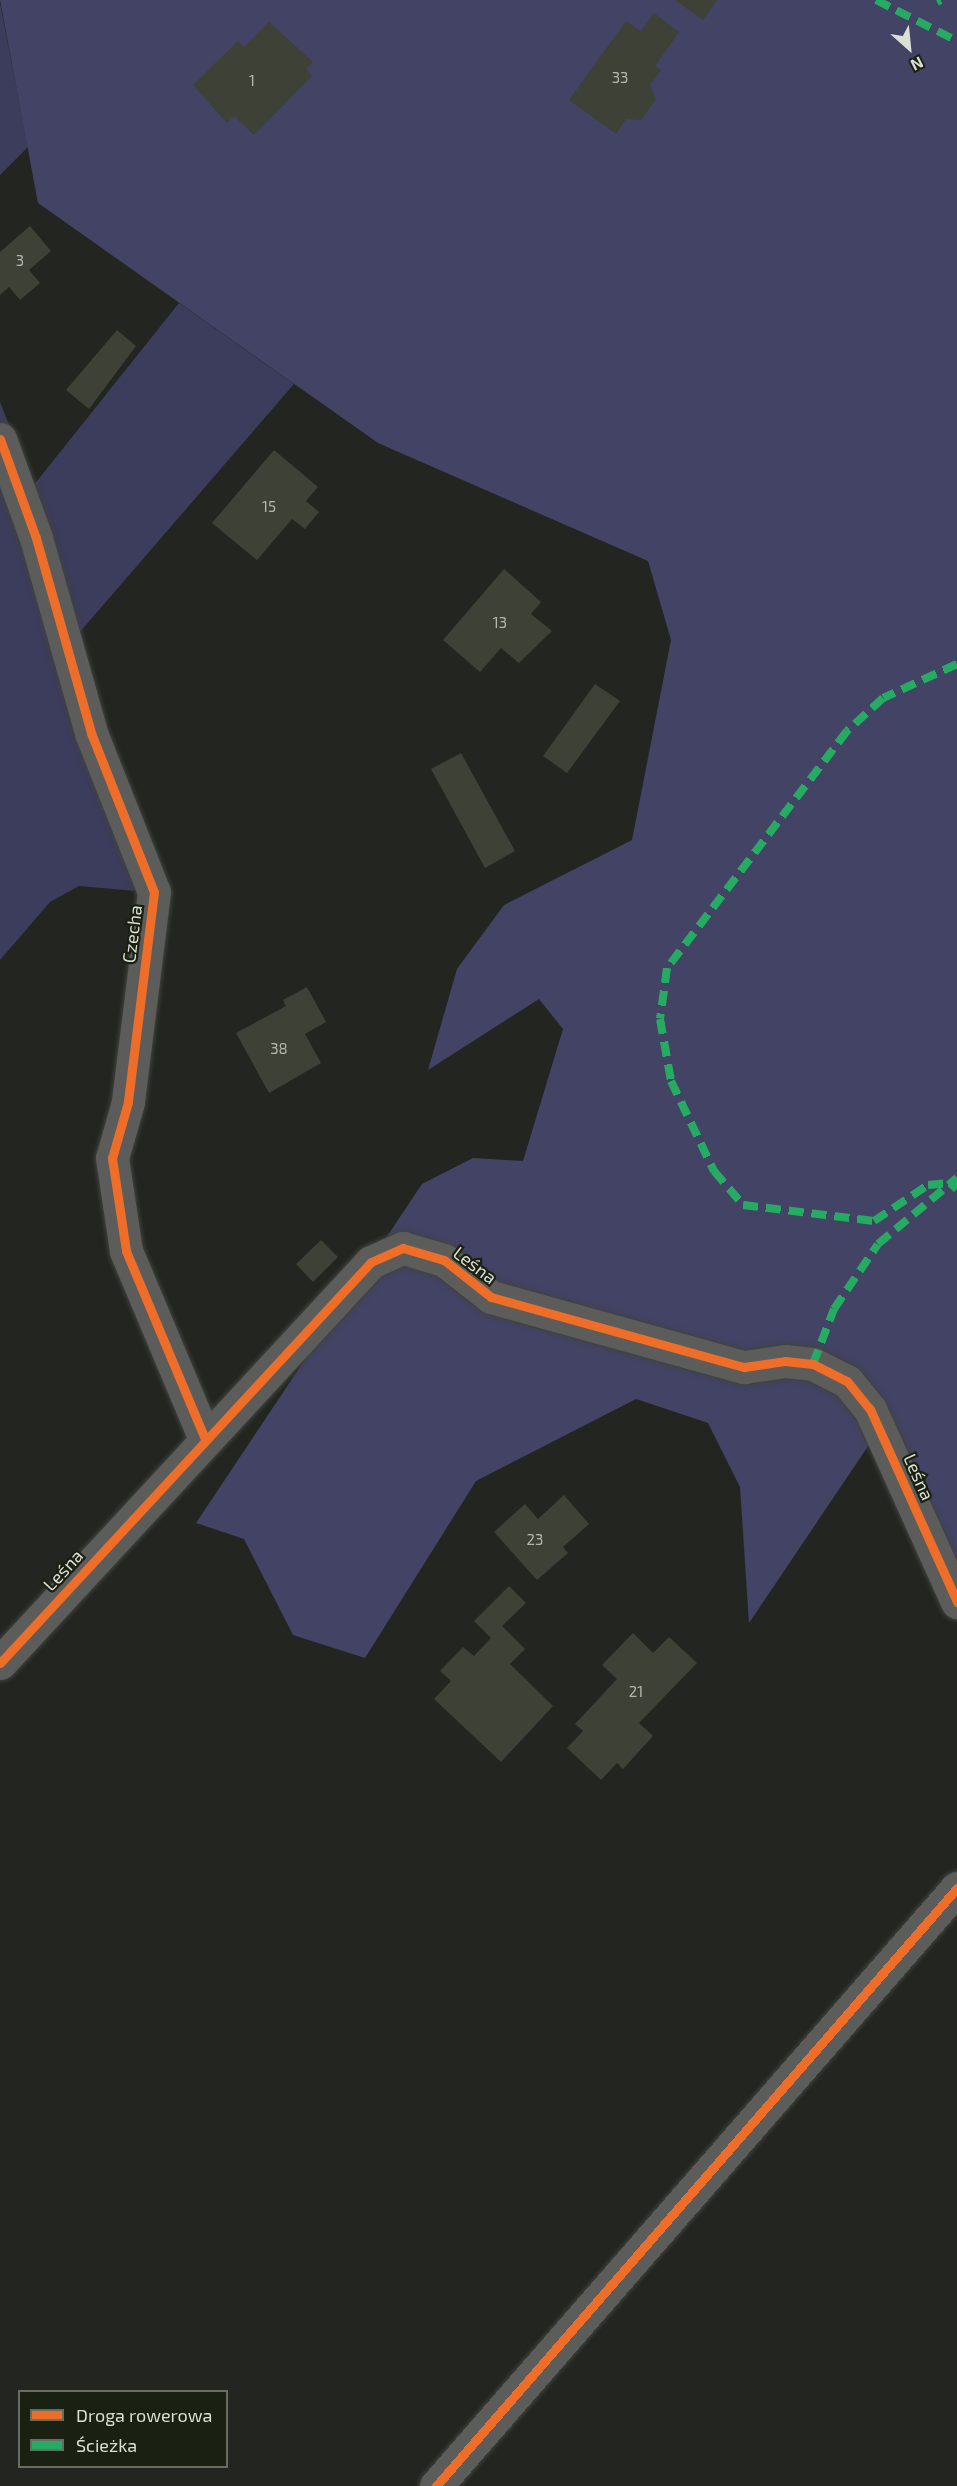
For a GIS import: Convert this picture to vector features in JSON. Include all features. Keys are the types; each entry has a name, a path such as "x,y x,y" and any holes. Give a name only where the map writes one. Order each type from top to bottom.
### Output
{"street":[{"name":"Czecha","path":"0,439 36,538 91,733 154,892 128,1102 112,1158 126,1251 205,1439"},
{"name":"Leśna","path":"0,1663 371,1262 403,1248 444,1260 491,1297 744,1367 784,1361 813,1364 847,1381 870,1409 957,1602"},
{"path":"436,2486 957,1888"}],"shaded area":[{"path":"0,0 957,0 957,1577 885,1421 749,1623 740,1487 708,1423 636,1399 476,1481 365,1658 293,1635 244,1539 196,1523 422,1184 473,1158 523,1161 563,1029 539,999 428,1070 457,969 504,905 632,840 671,640 648,561 378,443 38,203"},
{"path":"0,3 28,147 0,175"},
{"path":"179,303 294,384 73,640 136,891 79,886 50,902 0,960 0,402 33,486"}],"building":[{"path":"675,0 717,0 703,20"},
{"path":"654,13 679,32 655,66 661,70 650,85 656,99 641,120 626,119 616,134 569,100 626,21 641,31"},
{"path":"269,22 313,62 306,69 312,76 254,135 234,116 227,123 193,85 238,41 244,47"},
{"path":"30,226 51,251 29,270 40,283 20,300 9,287 0,295 0,252"},
{"path":"117,330 136,346 89,409 66,390"},
{"path":"274,450 318,487 306,501 319,512 305,529 292,519 257,560 212,523"},
{"path":"504,569 541,602 531,614 552,631 519,663 501,648 480,672 443,640"},
{"path":"595,684 620,701 567,773 543,756"},
{"path":"461,753 515,851 485,868 431,769"},
{"path":"307,987 326,1022 305,1034 321,1063 269,1093 236,1033 286,1006 283,1000"},
{"path":"321,1240 338,1257 313,1282 296,1264"},
{"path":"564,1495 589,1524 563,1547 568,1553 537,1580 494,1532 525,1504 538,1519"},
{"path":"509,1586 526,1603 502,1626 525,1649 510,1664 553,1706 501,1762 434,1699 451,1681 440,1671 463,1647 474,1656 491,1638 474,1621"},
{"path":"633,1633 653,1653 669,1637 697,1663 639,1723 653,1736 623,1769 617,1763 601,1780 567,1748 583,1731 575,1724 617,1679 602,1665"}],"marked path":[{"path":"876,0 957,41"},
{"path":"937,2 941,0"},
{"path":"957,664 883,698 847,731 667,968 660,1019 671,1081 714,1171 743,1205 874,1221 928,1185 950,1183 957,1189"},
{"path":"813,1364 834,1309 878,1244 957,1178"}],"cycle path":[{"path":"0,439 36,538 91,733 154,892 128,1102 112,1158 126,1251 205,1439"},
{"path":"0,1663 371,1262 403,1248 444,1260 491,1297 744,1367 785,1361 813,1364 847,1381 870,1409 957,1602"},
{"path":"436,2486 957,1888"}]}
